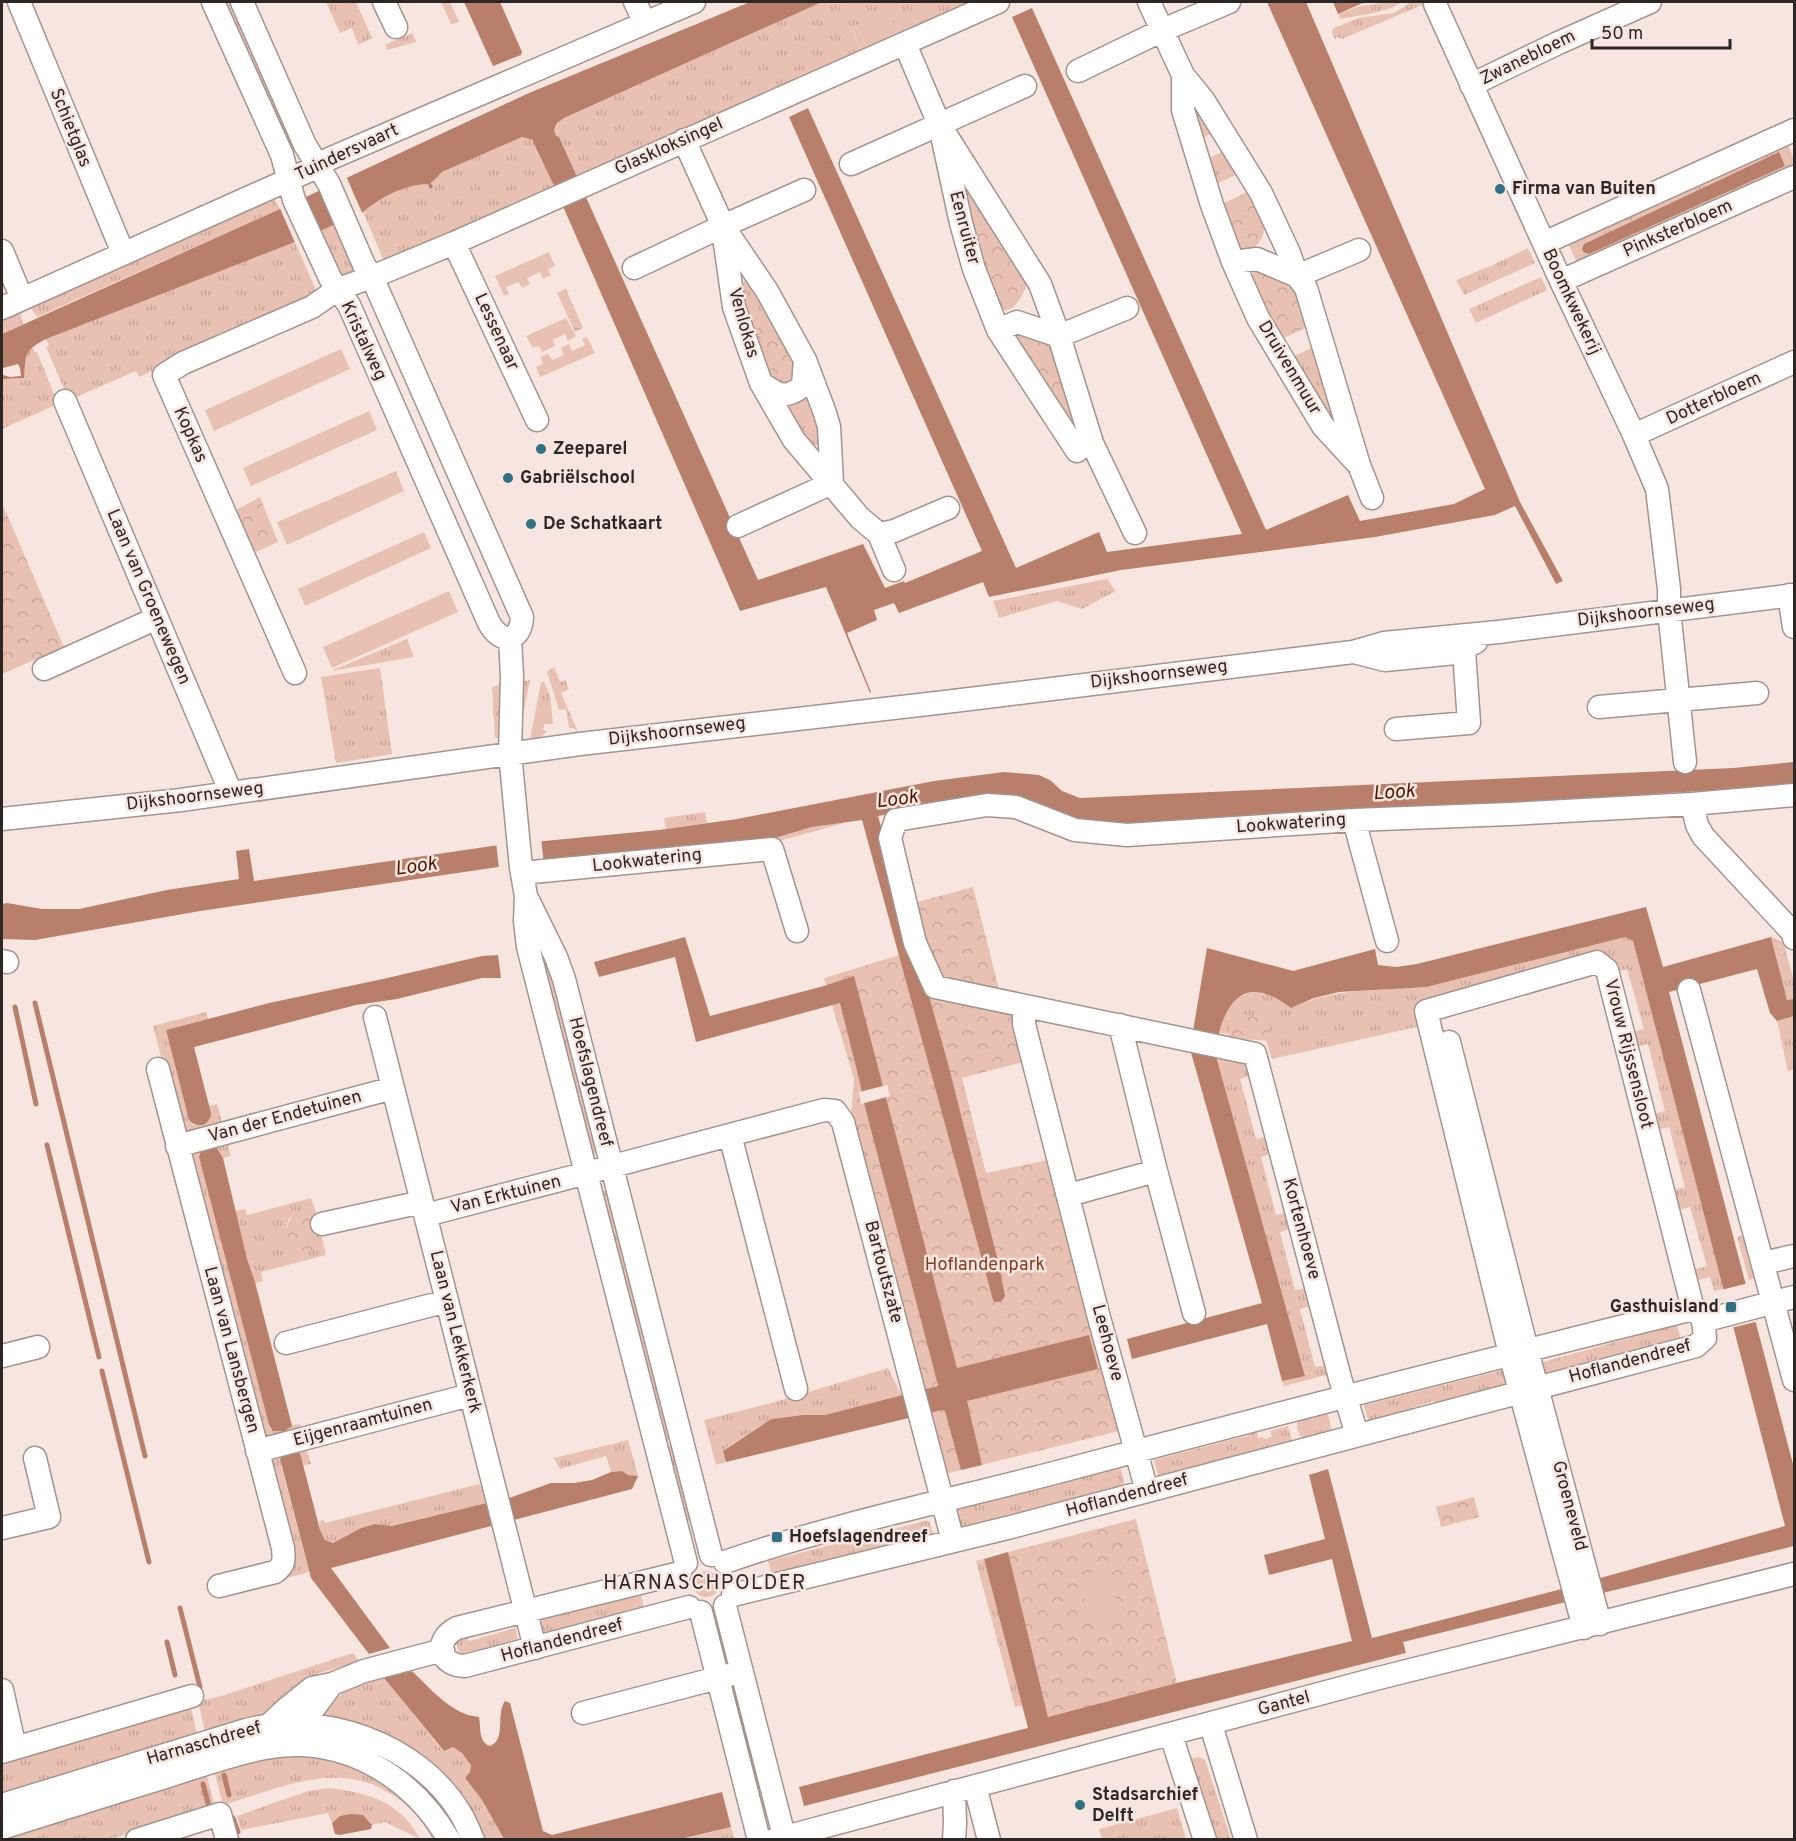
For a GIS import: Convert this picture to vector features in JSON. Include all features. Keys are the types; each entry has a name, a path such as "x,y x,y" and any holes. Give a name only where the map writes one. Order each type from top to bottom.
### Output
{"street":[{"name":"Schietglas","path":"19,2 123,253"},
{"name":"Kristalweg","path":"213,2 282,155 291,190 335,284 349,305 489,623 494,632 501,637 510,638 522,627 522,617 368,271 323,176 305,145 242,2"},
{"path":"384,2 396,27"},
{"path":"635,2 645,23"},
{"name":"Tuindersvaart","path":"12,303 123,253 323,176 329,159 694,2"},
{"name":"Glaskloksingel","path":"335,284 454,243 998,2"},
{"name":"Druivenmuur","path":"1149,2 1183,75 1204,101 1261,193 1297,276 1306,288 1359,465 1372,498"},
{"path":"1078,71 1163,30 1229,2"},
{"name":"Zwanebloem","path":"1471,85 1650,2"},
{"name":"Boomkwekerij","path":"1435,4 1657,489 1685,762"},
{"name":"Eenruiter","path":"905,44 939,124 1040,284 1059,336 1077,451"},
{"name":"Druivenmuur","path":"1183,75 1183,110 1212,206 1233,262 1258,318 1323,426 1359,465"},
{"path":"851,164 1025,86"},
{"name":"Eenruiter","path":"939,124 961,223 974,269 1077,451 1135,533"},
{"path":"1544,243 1794,130"},
{"name":"Venlokas","path":"684,140 723,226 767,291 805,360 829,428 832,483"},
{"name":"Pinksterbloem","path":"1561,281 1794,177"},
{"path":"633,268 804,190"},
{"path":"1257,259 1275,222"},
{"name":"Venlokas","path":"723,226 734,307 761,383 790,435 860,518 879,534 894,570"},
{"name":"Lessenaar","path":"454,243 537,420"},
{"path":"1233,262 1257,259 1297,276 1359,250"},
{"path":"2,251 12,303"},
{"name":"Kopkas","path":"295,673 164,375 183,363 312,308 335,284"},
{"path":"1040,284 1008,326 1059,336 1127,308"},
{"name":"Venlokas","path":"761,383 779,395 793,393 803,386 805,360"},
{"name":"Dotterbloem","path":"1634,435 1794,362"},
{"name":"Laan van Groenewegen","path":"65,401 231,793"},
{"path":"738,526 832,483"},
{"path":"879,534 894,531 948,508"},
{"path":"1792,595 1794,627"},
{"name":"Dijkshoornseweg","path":"2,819 231,793 510,753 1353,652 1385,660 1455,653 1464,642 1498,632 1792,595"},
{"path":"44,669 157,618"},
{"name":"Kristalweg","path":"510,638 512,677 510,753"},
{"path":"1396,729 1469,723 1464,642"},
{"path":"1599,707 1757,693"},
{"name":"Hoefslagendreef","path":"510,753 521,871 526,896 525,921 532,966 683,1568"},
{"name":"Lookwatering","path":"1024,1006 935,987 915,943 890,838 896,820 987,805 1016,807 1075,830 1128,835 1354,820 1692,804 1794,795"},
{"path":"1692,804 1697,825 1703,836 1793,933 1794,938"},
{"path":"1354,820 1387,941"},
{"name":"Lookwatering","path":"521,871 772,849 797,931"},
{"name":"Hoefslagendreef","path":"526,896 556,957 576,1023 611,1165 718,1559"},
{"path":"532,966 538,960 556,957"},
{"name":"Vrouw Rijssensloot","path":"1518,1352 1433,1009 1597,962 1607,970 1706,1315"},
{"path":"1689,990 1775,1302 1794,1380"},
{"path":"1024,1006 1120,1025 1194,1313"},
{"name":"Leehoeve","path":"1024,1006 1024,1024 1098,1314 1147,1491"},
{"name":"Laan van Lekkerkerk","path":"375,1017 535,1648"},
{"name":"Kortenhoeve","path":"1120,1025 1255,1054 1357,1435"},
{"name":"Laan van Lansbergen","path":"158,1069 285,1561 275,1572 219,1586"},
{"name":"Van der Endetuinen","path":"177,1146 393,1088"},
{"name":"Bartoutszate","path":"611,1165 824,1110 831,1109 840,1116 953,1541"},
{"path":"730,1135 796,1389"},
{"name":"Van Erktuinen","path":"322,1224 424,1208 585,1174 611,1165"},
{"path":"1069,1195 1156,1171"},
{"path":"1763,1263 1794,1256"},
{"path":"286,1343 447,1301"},
{"name":"Hoflandendreef","path":"718,1559 1518,1352 1775,1302"},
{"name":"Hoflandendreef","path":"729,1600 1696,1346 1705,1338 1706,1315"},
{"path":"2,1356 38,1347"},
{"path":"1518,1352 1529,1390"},
{"name":"Groeneveld","path":"1529,1390 1590,1620"},
{"name":"Eijgenraamtuinen","path":"257,1451 470,1395"},
{"path":"2,1528 49,1516 35,1458"},
{"path":"695,1610 714,1612 729,1600 735,1588 733,1573 718,1559 700,1556 683,1568 677,1585 679,1591 695,1610 717,1678 759,1839"},
{"name":"Hoflandendreef","path":"683,1568 457,1628 446,1634 442,1641 443,1650 446,1660 454,1666 465,1666 695,1610"},
{"name":"Gantel","path":"779,1838 1211,1725 1590,1620 1794,1574"},
{"path":"729,1600 742,1672 779,1838"},
{"path":"269,1725 312,1688 332,1684 364,1671 443,1650"},
{"path":"583,1713 742,1672"},
{"path":"265,1748 300,1724 332,1684"},
{"path":"2,1690 8,1750 192,1696"},
{"name":"Harnaschdreef","path":"2,1805 202,1743 269,1725 300,1724 328,1727 354,1734 386,1746 413,1762 438,1785 459,1810 473,1839"},
{"path":"1211,1725 1245,1839"},
{"path":"1171,1735 1205,1839"},
{"name":"Harnaschdreef","path":"2,1828 208,1764 265,1748 291,1746 320,1748 351,1755 382,1769 411,1789 436,1818 449,1839"},
{"path":"954,1839 965,1789"},
{"path":"965,1789 989,1839"},
{"path":"141,1839 220,1814 226,1839"}],"green space":[{"path":"217,2 235,2 301,148 285,155"},
{"path":"326,2 356,2 372,38 358,45 352,28 340,33"},
{"path":"441,2 450,2 459,22 451,24"},
{"path":"822,2 976,2 899,36 852,28 862,52 577,178 554,130 560,120"},
{"path":"1402,2 1388,9 1364,15 1340,19 1338,14 1361,6"},
{"path":"1411,2 1429,2 1342,39 1338,37 1334,39 1332,31 1334,28 1359,18 1394,13"},
{"path":"888,12 899,36 862,52 852,27"},
{"path":"412,33 416,42 387,50 385,45"},
{"path":"1189,97 1215,133 1200,139"},
{"path":"522,137 534,140 533,143 555,188 386,266 363,212 402,189 428,184 430,188 434,179 442,172"},
{"path":"1788,144 1794,160 1794,170 1579,267 1567,241","holes":["1778,153 1582,248 1584,244"]},
{"path":"1226,150 1240,173 1214,185 1207,159"},
{"path":"955,166 1028,283 1016,304 1007,310 996,307"},
{"path":"1251,190 1262,214 1264,229 1258,244 1250,252 1241,251 1220,205"},
{"path":"273,197 280,209 37,317 28,304"},
{"path":"338,221 359,268 336,278 316,233"},
{"path":"295,242 318,295 139,377 136,371 69,400 46,347 49,346 46,339"},
{"path":"1528,248 1535,263 1464,295 1456,280"},
{"path":"549,252 555,266 548,269 551,275 543,279 540,272 527,278 530,284 522,288 518,282 506,287 509,294 504,296 495,276"},
{"path":"1258,271 1280,279 1294,289 1312,325 1279,340 1251,279 1253,272"},
{"path":"1541,277 1547,290 1476,323 1469,309"},
{"path":"745,281 765,307 794,357 796,371 784,388 774,386 756,345 739,286"},
{"path":"566,289 583,328 575,332 557,293"},
{"path":"19,308 23,324 2,334 2,316"},
{"path":"566,318 576,336 568,341 565,334 553,340 555,346 542,352 539,346 533,348 526,336"},
{"path":"764,320 768,321 791,363 789,368 778,374 772,371 756,327"},
{"path":"1018,334 1042,339 1054,347 1082,432 1078,439 1015,336"},
{"path":"587,337 595,353 540,377 536,367 543,364 540,357 548,354 552,360 564,355 561,348 569,344 572,351 585,345 582,339"},
{"path":"1318,345 1345,440 1290,358"},
{"path":"32,346 37,352 58,404 2,429 2,379 24,378 24,361"},
{"path":"341,349 350,369 214,431 205,410"},
{"path":"803,396 809,398 820,441 817,445 812,445 786,410 789,403"},
{"path":"369,411 377,430 251,486 243,468"},
{"path":"396,471 404,491 287,545 277,522"},
{"path":"260,497 278,542 254,553 236,510"},
{"path":"2,503 64,647 2,674"},
{"path":"424,532 431,548 305,606 298,589"},
{"path":"1107,579 1116,591 1082,609 1057,601 999,618 993,601"},
{"path":"449,591 458,612 332,668 323,647"},
{"path":"407,639 414,657 331,671"},
{"path":"554,667 560,682 565,680 569,689 561,693 578,732 569,728 566,709 559,710 547,672"},
{"path":"380,668 392,754 336,763 321,677"},
{"path":"530,680 519,735 517,683"},
{"path":"541,682 544,682 550,695 553,724 544,724 543,730 547,731 541,738 532,740 530,739"},
{"path":"505,684 498,738 495,738 492,687"},
{"path":"705,812 707,823 666,829 664,818"},
{"path":"848,822 765,845 758,843 812,827"},
{"path":"973,887 1000,993 940,977 934,967 914,903"},
{"path":"1625,937 1633,941 1724,1289 1714,1291 1710,1277 1695,1281 1694,1270 1707,1266 1690,1207 1677,1210 1672,1191 1685,1187 1669,1127 1656,1130 1653,1114 1665,1111 1648,1044 1635,1047 1631,1033 1644,1029 1627,969 1614,973 1610,962 1422,1003 1417,1027 1272,1059 1265,1037 1220,1033 1229,1007 1248,993 1270,994 1291,1008 1335,994 1381,990"},
{"path":"1771,937 1783,942 1794,981 1794,999 1787,1001"},
{"name":"Hoflandenpark","path":"913,951 926,993 1011,1008 1027,1061 962,1078 986,1173 1052,1159 1119,1431 945,1474 851,1116 854,1079 824,978"},
{"path":"550,965 599,1153 590,1156 541,967"},
{"path":"206,1012 208,1019 166,1030 189,1120 193,1125 202,1125 211,1113 209,1106 217,1104 222,1122 181,1133 153,1026"},
{"path":"1233,1012 1268,1020 1272,1041 1228,1038"},
{"path":"1794,1016 1794,1069 1788,1071 1777,1021"},
{"path":"1216,1056 1244,1060 1249,1076 1240,1079 1256,1139 1269,1136 1274,1153 1261,1157 1276,1215 1289,1212 1293,1228 1280,1232 1295,1290 1308,1288 1313,1305 1300,1309 1315,1367 1328,1365 1330,1374 1284,1386 1282,1381 1305,1375"},
{"path":"226,1139 231,1156 223,1158 218,1148 199,1157 270,1429 300,1424 302,1429 261,1440 187,1153"},
{"path":"613,1189 677,1438 659,1442 595,1193"},
{"path":"311,1198 315,1209 308,1207 289,1218 287,1236 313,1250 324,1246 326,1255 261,1272 263,1281 255,1283 235,1211 245,1209 247,1215"},
{"path":"308,1207 315,1209 324,1246 307,1251 291,1245 287,1231 292,1216"},
{"path":"1748,1234 1749,1239 1745,1241 1748,1253 1760,1277 1749,1280 1737,1237"},
{"path":"1677,1325 1681,1340 1547,1378 1543,1362"},
{"path":"888,1368 902,1396 825,1415 771,1419 723,1451 726,1462 716,1465 704,1420 775,1402"},
{"path":"1503,1370 1508,1389 1436,1407 1434,1401 1413,1407 1414,1413 1369,1424 1364,1405"},
{"path":"1324,1412 1328,1414 1332,1431 1306,1441 1298,1431 1299,1418"},
{"path":"1288,1426 1293,1444 1159,1479 1154,1460 1250,1435 1248,1429 1256,1427 1258,1438 1263,1437 1264,1439 1272,1437 1270,1431"},
{"path":"628,1440 638,1476 628,1475 622,1471 611,1472 606,1456 560,1469 554,1458"},
{"path":"679,1444 695,1519 681,1523 661,1448"},
{"path":"306,1447 311,1464 303,1465 300,1454 291,1453 281,1465 309,1572 287,1578 271,1456"},
{"path":"1119,1462 1126,1490 959,1529 954,1510 957,1507"},
{"path":"479,1484 485,1490 488,1503 392,1526 375,1524 361,1528 333,1543 325,1541 320,1530 319,1521 324,1520 325,1523"},
{"path":"1474,1497 1479,1517 1441,1527 1436,1507"},
{"path":"1136,1519 1177,1683 1048,1717 1008,1552"},
{"path":"929,1521 933,1533 928,1539 926,1533 915,1536 916,1542 772,1576 768,1561"},
{"path":"984,1559 1022,1706 1015,1707 976,1561"},
{"path":"1107,1568 1122,1619 1094,1627 1079,1577"},
{"path":"706,1571 715,1575 719,1584 715,1593 706,1597 697,1593 693,1584 697,1575"},
{"path":"639,1589 646,1615 542,1636 538,1621 541,1615"},
{"path":"515,1628 518,1639 463,1654 459,1652 456,1642 458,1639 467,1636 469,1641"},
{"path":"353,1653 360,1663 316,1674 261,1718 206,1735 198,1701 218,1697"},
{"path":"384,1678 443,1751 453,1747 462,1753 471,1764 470,1772 465,1778 482,1800 504,1839 482,1839 447,1789 316,1719 343,1693 360,1683"},
{"path":"190,1703 198,1738 2,1799 2,1760"},
{"path":"272,1754 334,1758 389,1782 442,1839 432,1839 419,1818 401,1801 380,1788 359,1780 315,1779 227,1804 222,1801 214,1770"},
{"path":"1199,1757 1205,1760 1231,1839 1215,1839 1190,1764 1192,1758"},
{"path":"206,1772 216,1811 186,1816 111,1839 2,1840 2,1835"},
{"path":"327,1788 356,1792 392,1807 412,1826 420,1839 385,1822 372,1825 358,1815 347,1815 332,1823 328,1813 241,1830 237,1816 305,1792"},
{"path":"1177,1808 1186,1839 1102,1839 1099,1829"},
{"path":"731,1827 735,1839 681,1840"}],"water":[{"path":"464,2 500,2 522,52 521,55 493,66"},
{"path":"750,2 822,2 564,118 557,123 554,130 758,580 863,544 885,588 904,581 905,583 982,551 789,117 808,108 1016,568 1099,532 1107,552 1242,534 1012,17 1032,8 1266,530 1348,495 1360,521 1454,504 1485,489 1267,2 1306,2 1520,502 1563,581 1556,584 1515,506 1495,515 1375,537 1121,570 989,597 983,582 899,613 894,603 874,610 877,620 847,633 870,693 826,587 740,611 533,140 522,137 442,172 431,183 433,187 430,189 428,184 402,189 363,212 295,242 46,339 27,354 24,378 2,379 2,334 280,209 529,93","holes":["18,364 21,376 3,375 3,368"]},
{"path":"1333,2 1365,2 1338,14"},
{"path":"1779,152 1785,166 1589,254 1583,252 1584,244"},
{"name":"Look","path":"1794,762 1794,785 1114,828 1035,809 898,812 878,816 947,1060 999,1265 1005,1296 1002,1301 995,1302 862,820 812,827 758,843 546,860 200,911 35,940 2,939 2,904 42,909 79,909 167,890 239,879 236,851 249,849 254,881 492,846 659,830 737,819 934,781 1004,772 1039,775 1050,780 1062,791 1080,798 1733,768"},
{"path":"1646,907 1663,967 1771,937 1787,1000 1794,999 1794,1016 1777,1021 1770,1013 1757,969 1669,992 1794,1468 1794,1546 1403,1642 1406,1653 804,1806 799,1787 1028,1728 984,1559 1008,1552 1048,1717 1352,1641 1332,1559 1269,1575 1264,1555 1325,1539 1309,1475 1328,1469 1372,1638 1554,1591 1785,1526 1633,941 1625,937 1426,987 1339,992 1314,998 1291,1008 1280,1000 1260,992 1250,992 1234,1001 1221,1027 1216,1056 1305,1376 1282,1381 1267,1324 1132,1359 1127,1339 1262,1303 1190,1049 1207,948 1293,971 1375,949 1378,965 1396,967 1417,964"},
{"path":"685,937 710,1016 854,976 957,1368 1089,1335 1098,1369 967,1401 982,1465 961,1470 945,1411 942,1410 726,1462 723,1451 771,1419 825,1415 938,1385 840,1003 696,1042 675,957 599,977 594,962"},
{"path":"498,955 501,978 482,978 397,999 356,1005 194,1047 211,1113 208,1121 203,1125 196,1125 189,1120 166,1030 269,1003 482,956"},
{"path":"216,1146 223,1158 247,1259 292,1426 285,1431 273,1431 269,1425 199,1157 201,1151"},
{"path":"300,1453 320,1530 325,1540 333,1543 361,1528 375,1524 392,1526 512,1497 551,1483 592,1480 611,1472 622,1471 628,1475 638,1476 632,1489 331,1568 390,1648 369,1654 311,1578 280,1459 283,1455"},
{"path":"412,1671 451,1706 460,1712 479,1717 482,1738 490,1746 495,1743 500,1732 502,1707 505,1701 510,1703 543,1831 552,1835 722,1792 731,1827 681,1839 504,1839 482,1800 465,1778 470,1772 471,1765 462,1753 453,1747 444,1751 384,1678"},
{"path":"363,1815 372,1825 371,1829 335,1834 332,1823 340,1816"}],"pier":[{"path":"346,176 363,215 340,224 323,187"},
{"path":"300,197 317,235 296,245 279,206"},
{"path":"541,838 544,864 499,869 496,842"},
{"path":"887,1085 890,1096 861,1104 859,1092"},
{"path":"1749,1283 1759,1321 1731,1328 1721,1290"}],"waterway":[{"path":"35,1003 145,1456"},
{"path":"15,1007 36,1104"},
{"path":"47,1145 99,1357"},
{"path":"102,1371 149,1562"},
{"path":"180,1608 200,1687"},
{"path":"167,1642 175,1675"},
{"path":"224,1775 229,1795"},
{"path":"203,1784 209,1807"},
{"path":"233,1818 238,1832"}],"place":[{"name":"Firma van Buiten","path":"1500,189"},
{"name":"Zeeparel","path":"541,449"},
{"name":"Gabriëlschool","path":"508,478"},
{"name":"De Schatkaart","path":"531,524"},
{"name":"Gasthuisland","path":"1731,1307"},
{"name":"Hoefslagendreef","path":"777,1537"},
{"name":"Stadsarchief Delft","path":"1080,1805"}],"district":[{"name":"HARNASCHPOLDER","path":"705,1584"}]}
